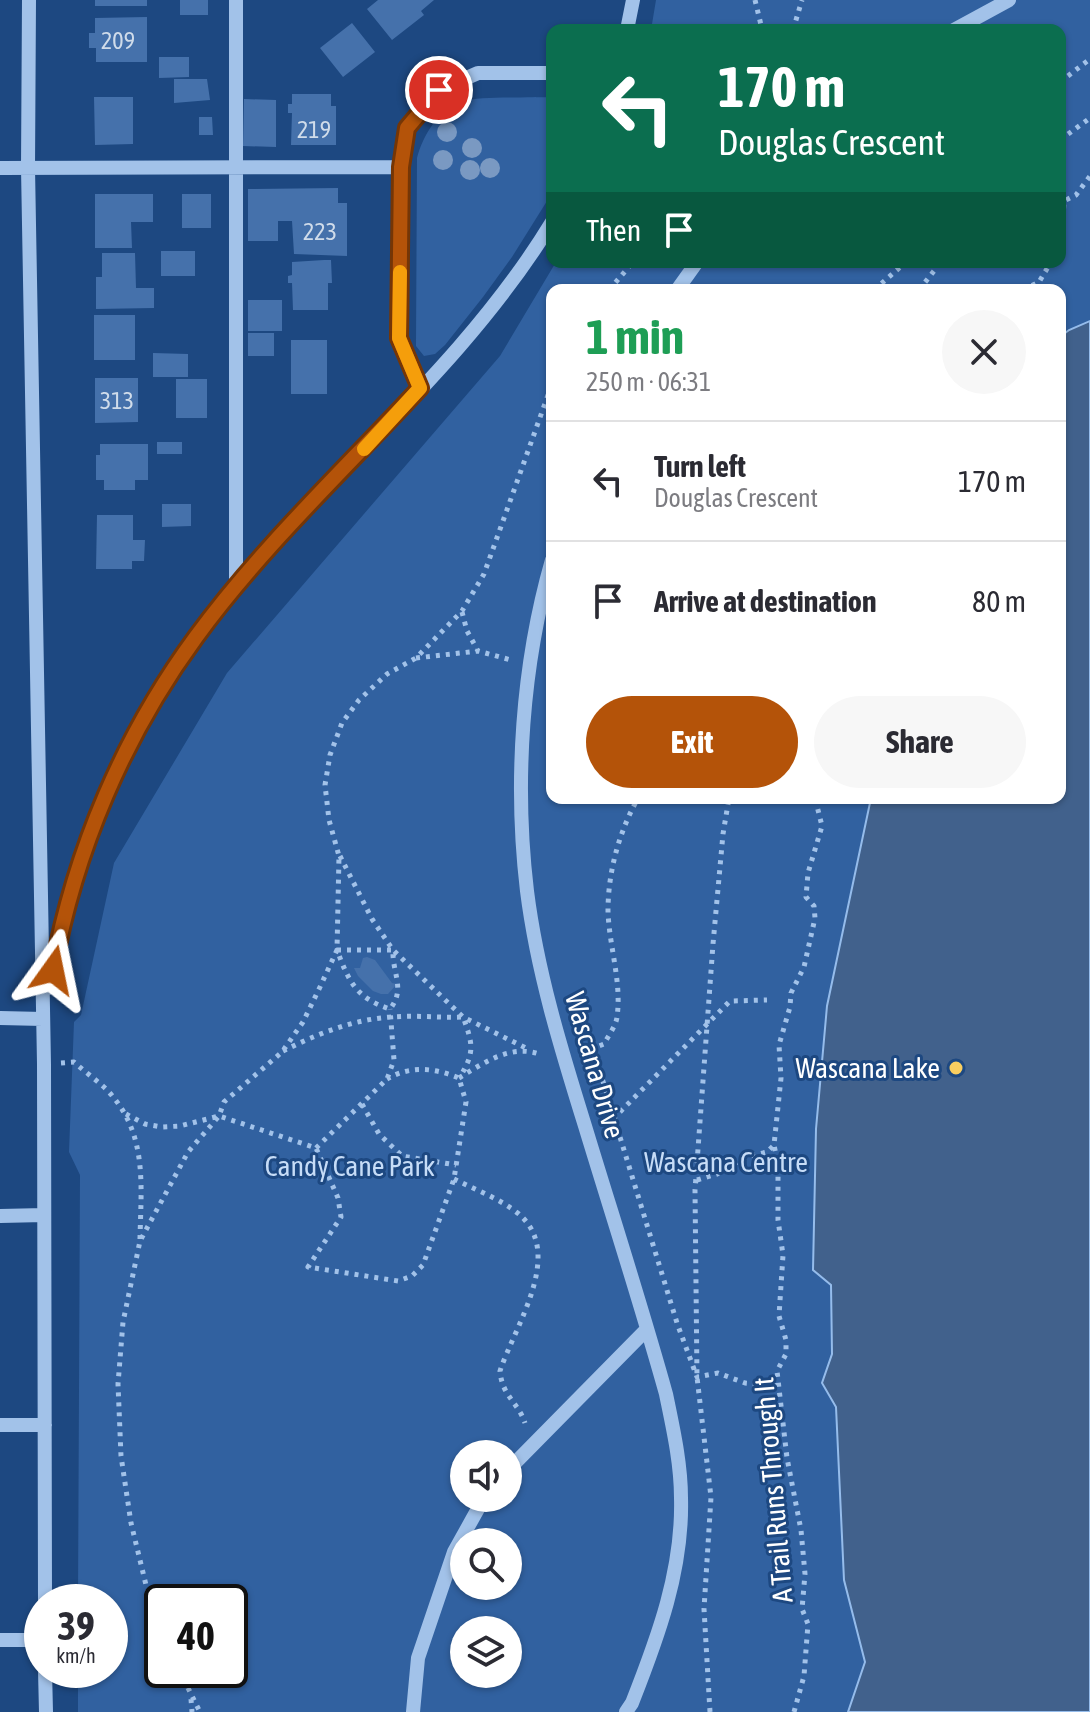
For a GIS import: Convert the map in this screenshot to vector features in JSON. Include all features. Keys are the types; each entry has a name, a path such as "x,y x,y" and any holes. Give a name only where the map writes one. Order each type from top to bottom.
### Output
{"street":[{"path":"29,0 28,168 44,1064 45,1584"},
{"path":"236,0 236,586"},
{"path":"628,24 633,0"},
{"path":"965,24 1009,0"},
{"path":"420,388 399,338 401,167 407,128 439,90 478,73 546,73"},
{"path":"0,168 401,167"},
{"path":"43,1019 65,916 82,856 127,748 158,693 195,638 236,586 486,317 546,232"},
{"name":"Wascana Drive","path":"546,582 522,741 527,891 543,980 563,1053 672,1420 681,1500 676,1562 659,1634 626,1712"},
{"path":"0,1018 43,1019"},
{"path":"0,1216 44,1215"},
{"path":"522,1455 647,1329"},
{"path":"0,1425 45,1425"},
{"path":"413,1712 418,1658 454,1552 476,1512"},
{"path":"0,1640 24,1640"},
{"path":"45,1688 46,1712"}],"path":[{"path":"755,0 761,24"},
{"path":"795,24 802,0"},
{"path":"1066,77 1090,59"},
{"path":"1066,136 1090,118"},
{"path":"1066,200 1076,195 1090,176"},
{"path":"614,284 628,268"},
{"path":"881,284 899,268"},
{"path":"924,284 936,268"},
{"path":"1035,284 1047,268"},
{"path":"546,401 484,574 462,611 416,658 387,674 359,700 342,723 330,755 325,785 329,820 339,856 372,919 393,950 463,1017 543,1055 581,1053 604,1044 617,1020 617,987 608,911 611,875 618,843 635,804"},
{"path":"462,611 467,631 478,651"},
{"path":"416,658 478,651 531,666"},
{"path":"710,1712 704,1609 711,1497 697,1377 696,1180 721,850 728,804"},
{"name":"A Trail Runs Through It","path":"794,1712 804,1676 808,1624 802,1609 805,1574 801,1530 787,1458 777,1371 786,1354 786,1340 779,1316 783,1255 778,1220 778,1164 774,1145 781,1078 779,1045 791,993 804,967 815,918 814,906 806,897 808,873 822,826 817,804"},
{"path":"339,856 337,950 346,974 358,992 371,1003 390,1009"},
{"path":"337,950 393,950"},
{"path":"282,1052 303,1022 337,950"},
{"path":"390,1009 398,999 400,985 393,967 393,950"},
{"path":"613,1119 730,1001 767,1000"},
{"path":"387,1079 394,1060 390,1009"},
{"path":"140,1241 188,1152 219,1116 224,1102 282,1052 310,1037 361,1021 393,1017 463,1017"},
{"path":"126,1114 145,1124 162,1127 180,1126 219,1116 316,1148 338,1198 341,1217 308,1267 398,1281 412,1276 423,1265 454,1179 466,1102 459,1078 469,1061 472,1043 463,1017"},
{"path":"459,1078 493,1057 528,1049"},
{"path":"581,1053 583,1061 601,1075 677,1323 697,1377"},
{"path":"44,1064 74,1062 107,1091 126,1114 136,1140 143,1181 140,1241 123,1322 118,1384 121,1456 131,1523 146,1584"},
{"path":"316,1148 387,1079 411,1069 445,1072 459,1078"},
{"path":"362,1104 379,1134 402,1156 456,1165"},
{"path":"696,1180 717,1174 746,1157 767,1152 774,1145"},
{"path":"454,1179 518,1213 536,1241 540,1259 535,1283 500,1371 501,1383 508,1398 521,1412 532,1444"},
{"path":"697,1377 718,1373 745,1383 779,1386"},
{"path":"187,1688 200,1712"},
{"path":"191,1698 192,1712"}],"green space":[{"name":"Wascana Centre","path":"656,0 1090,0 1090,1712 78,1712 78,1688 128,1688 128,1584 78,1584 80,1175 69,1152 74,1022 81,1015 114,863 227,673 500,356 552,268 1066,268 1066,24 652,24"},
{"path":"546,97 546,203 512,257 445,345 435,354 424,356 416,346 417,158 433,124 446,110 463,101"}],"shaded area":[{"name":"Wascana Lake","path":"1090,321 1090,1712 848,1712 865,1662 844,1580 836,1407 822,1383 832,1354 831,1285 813,1270 816,1129 827,1006 870,804 1066,804 1066,332"}],"building":[{"path":"95,0 147,0 147,6 95,6"},
{"path":"180,0 208,0 208,15 180,15"},
{"path":"378,0 434,0 421,11 424,15 392,40 367,9"},
{"path":"147,17 147,62 96,62 96,48 89,48 89,33 95,33 95,18"},
{"path":"352,23 375,52 343,77 320,48"},
{"path":"159,57 189,57 189,77 159,78"},
{"path":"174,79 207,79 210,100 174,103"},
{"path":"292,94 331,94 331,106 336,106 336,145 291,145 292,113 288,113 288,104 292,104"},
{"path":"94,97 133,97 133,144 95,145"},
{"path":"244,99 276,100 276,147 243,146"},
{"path":"199,117 212,117 213,135 199,135"},
{"path":"338,188 338,203 347,203 347,256 294,254 292,221 278,221 278,241 248,241 248,189"},
{"path":"95,194 153,194 153,222 131,222 132,248 95,248"},
{"path":"182,194 211,194 211,228 182,228"},
{"path":"161,251 195,251 195,276 161,276"},
{"path":"102,253 135,253 136,288 154,288 154,308 96,309 96,277 102,277"},
{"path":"331,260 328,310 293,310 292,283 288,283 288,276 292,275 292,262"},
{"path":"248,300 282,300 282,331 248,331"},
{"path":"94,315 135,315 135,360 94,360"},
{"path":"248,333 274,333 274,356 248,356"},
{"path":"291,340 327,340 327,394 291,394"},
{"path":"153,353 188,354 188,377 153,377"},
{"path":"95,378 138,378 138,422 95,423"},
{"path":"176,379 207,379 207,418 176,418"},
{"path":"157,442 182,442 182,454 157,454"},
{"path":"100,444 148,444 148,480 135,480 135,490 104,490 104,480 96,480 96,455 100,455"},
{"path":"162,504 191,504 191,526 162,527"},
{"path":"97,515 133,515 133,540 145,540 144,561 132,561 132,569 96,569"},
{"path":"363,958 375,960 392,983 397,984 388,994 373,991 358,976 354,968 360,968"}],"slow traffic":[{"path":"364,449 420,388 399,338 400,272"}],"place":[{"name":"Wascana Lake","path":"956,1068"}],"route":[{"path":"53,970 82,856 127,748 158,693 195,638 236,586 420,388 399,338 401,167 407,128 439,90"}],"park label":[{"name":"Candy Cane Park","path":"350,1166"}]}
